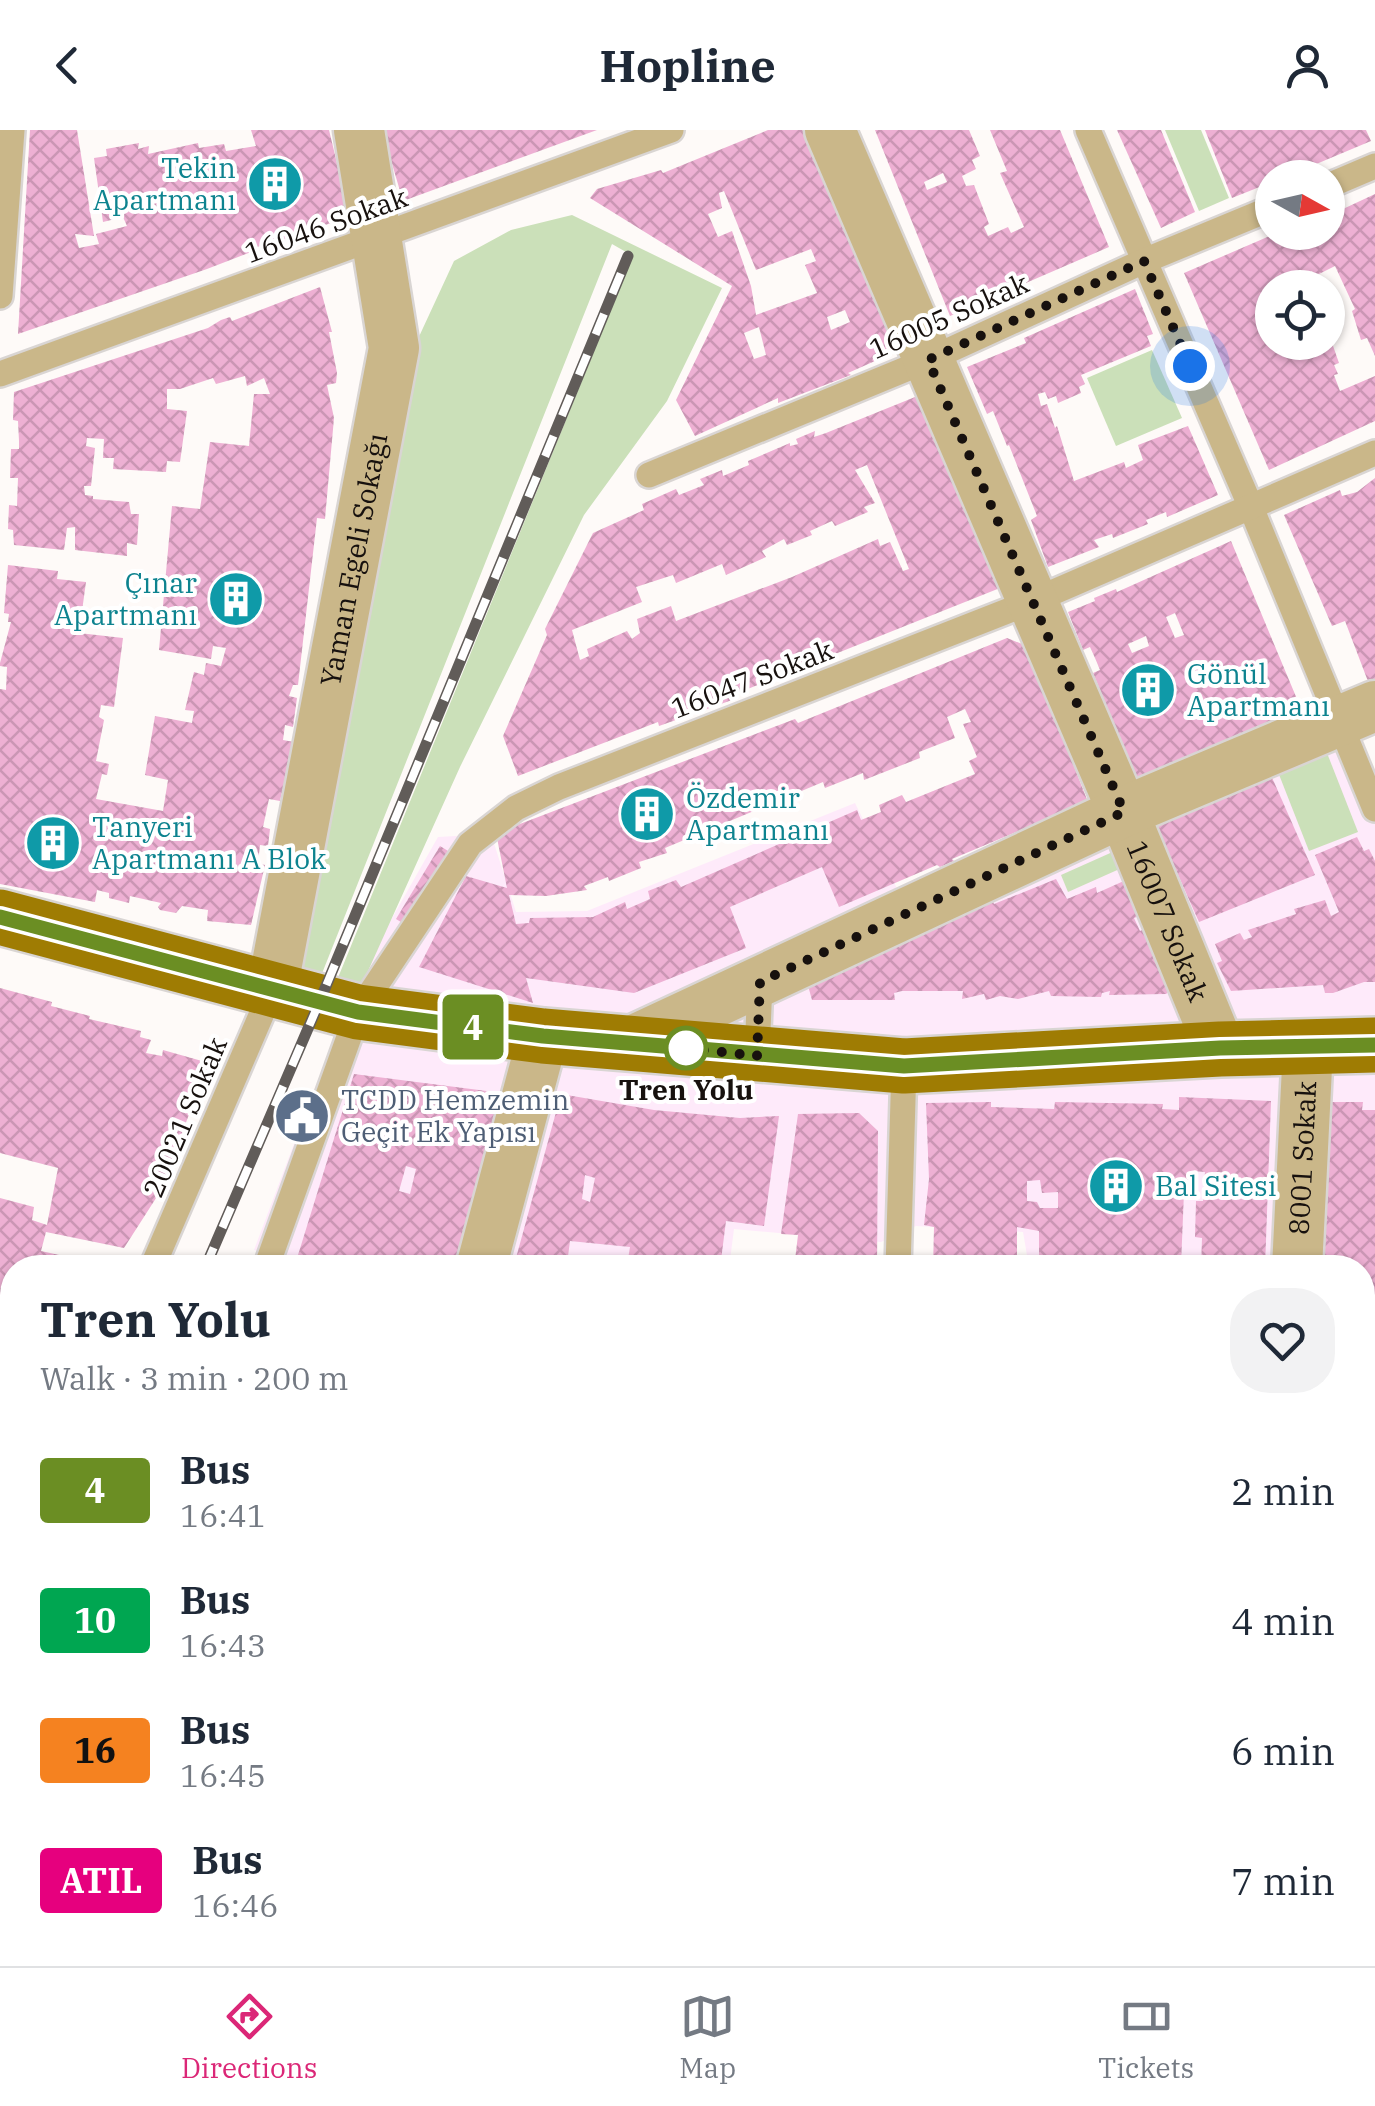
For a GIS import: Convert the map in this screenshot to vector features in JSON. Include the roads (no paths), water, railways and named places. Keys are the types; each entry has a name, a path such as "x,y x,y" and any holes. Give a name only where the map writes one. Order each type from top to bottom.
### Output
{"main road":[{"path":"0,917 358,1012 543,1036 757,1056 904,1066 1220,1048 1375,1045"}],"street":[{"name":"Yaman Egeli Sokağı","path":"272,990 394,348 359,130"},
{"name":"16007 Sokak","path":"830,130 1124,812 1220,1048"},
{"path":"630,1042 1124,812 1358,713"},
{"path":"484,1255 543,1036"},
{"name":"8001 Sokak","path":"1298,1255 1308,1047"}],"lane":[{"path":"0,296 12,130"},
{"name":"16046 Sokak","path":"0,374 671,130"},
{"path":"1088,130 1250,505 1358,713 1375,809"},
{"path":"1345,179 1375,166"},
{"name":"16005 Sokak","path":"649,475 928,360 1255,215"},
{"name":"16047 Sokak","path":"271,1255 358,1012 470,844 516,808 577,780 1032,601 1375,453"},
{"path":"757,1056 760,982"},
{"name":"20021 Sokak","path":"158,1255 272,990"},
{"path":"898,1255 904,1066"}],"railway":[{"path":"211,1255 628,256"}],"place":[{"name":"Tekin Apartmanı","path":"275,184"},
{"name":"Çınar Apartmanı","path":"236,599"},
{"name":"Gönül Apartmanı","path":"1148,690"},
{"name":"Özdemir Apartmanı","path":"647,814"},
{"name":"Tanyeri Apartmanı A Blok","path":"53,843"},
{"name":"Tren Yolu","path":"686,1048"},
{"name":"TCDD Hemzemin Geçit Ek Yapısı","path":"302,1116"},
{"name":"Bal Sitesi","path":"1116,1186"}]}
